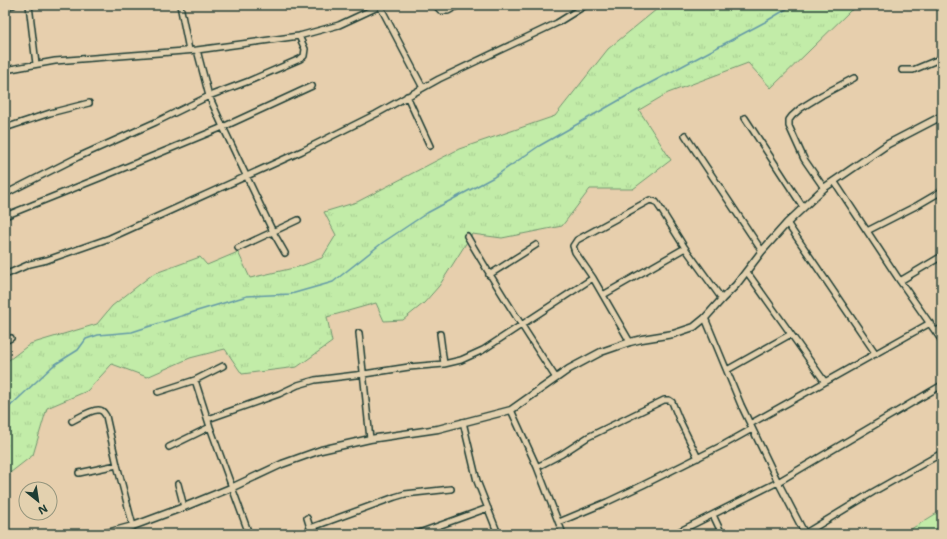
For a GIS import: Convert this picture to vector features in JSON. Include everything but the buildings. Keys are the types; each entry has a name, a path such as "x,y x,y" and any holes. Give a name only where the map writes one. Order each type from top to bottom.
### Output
{"street":[{"path":"5,7 13,5"},
{"path":"29,5 36,64"},
{"path":"180,5 189,50"},
{"path":"435,5 441,11 448,11 459,5"},
{"path":"5,275 30,264 47,260 110,238 302,152 376,114 407,96 557,23 586,5"},
{"path":"5,70 36,64 197,50 299,36 339,25 381,6 423,88"},
{"path":"5,194 78,157 209,96 300,59 304,56 305,50 299,36"},
{"path":"197,50 209,96 273,232 286,254"},
{"path":"902,70 913,70 942,58"},
{"path":"824,188 804,159 789,126 789,120 801,108 854,78"},
{"path":"5,216 223,127 312,86"},
{"path":"407,96 430,146"},
{"path":"5,128 50,113 89,103"},
{"path":"103,534 132,526 184,507 233,487 282,464 321,450 370,439 438,429 511,410 569,369 601,352 630,342 673,334 694,327 705,318 736,285 762,250 787,223 824,188 888,144 942,116"},
{"path":"745,118 803,207"},
{"path":"685,135 762,250"},
{"path":"834,181 900,281 942,341"},
{"path":"867,231 942,191"},
{"path":"630,342 593,278 575,252 573,246 577,240 650,200 656,202 684,248 722,299"},
{"path":"238,248 298,220"},
{"path":"787,223 876,354"},
{"path":"467,236 489,275 556,378"},
{"path":"489,275 536,245"},
{"path":"602,295 684,248"},
{"path":"900,281 942,256"},
{"path":"747,272 825,382"},
{"path":"208,419 315,380 409,367 444,364 461,360 483,350 593,278"},
{"path":"705,318 741,405 805,534 942,452"},
{"path":"559,522 607,502 725,444 751,426 825,382 930,323"},
{"path":"936,331 942,328"},
{"path":"359,333 370,439"},
{"path":"440,334 444,364"},
{"path":"727,370 792,334"},
{"path":"5,341 11,338"},
{"path":"158,392 195,380 223,366"},
{"path":"195,380 210,427 249,534"},
{"path":"674,534 778,482 942,385"},
{"path":"537,467 562,454 588,437 664,400 669,400 672,402 698,458"},
{"path":"72,421 94,411 98,410 104,412 132,526"},
{"path":"511,410 537,467 563,534"},
{"path":"463,422 477,481 498,534"},
{"path":"169,447 210,427"},
{"path":"79,473 117,465"},
{"path":"178,484 184,507"},
{"path":"310,528 404,494 451,490"},
{"path":"416,534 488,508"},
{"path":"713,515 722,534"},
{"path":"307,518 312,534"}],"green space":[{"path":"662,5 860,5 850,11 771,88 748,63 668,93 639,110 671,160 633,189 590,189 562,226 502,238 472,234 439,286 424,303 403,320 384,321 376,303 327,317 332,342 297,367 242,374 225,349 190,358 147,377 112,364 87,391 47,408 33,455 6,476 8,519 5,518 5,363 30,344 97,324 112,306 153,274 200,257 207,265 238,252 250,278 298,267 322,258 336,235 324,212 357,202 459,149 555,116 608,49"},
{"path":"942,510 942,534 903,534"}],"waterway":[{"path":"5,411 54,365 78,350 86,339 98,335 132,332 247,296 291,294 333,282 382,243 427,213 494,177 539,146 639,89 765,22 793,5"}]}
